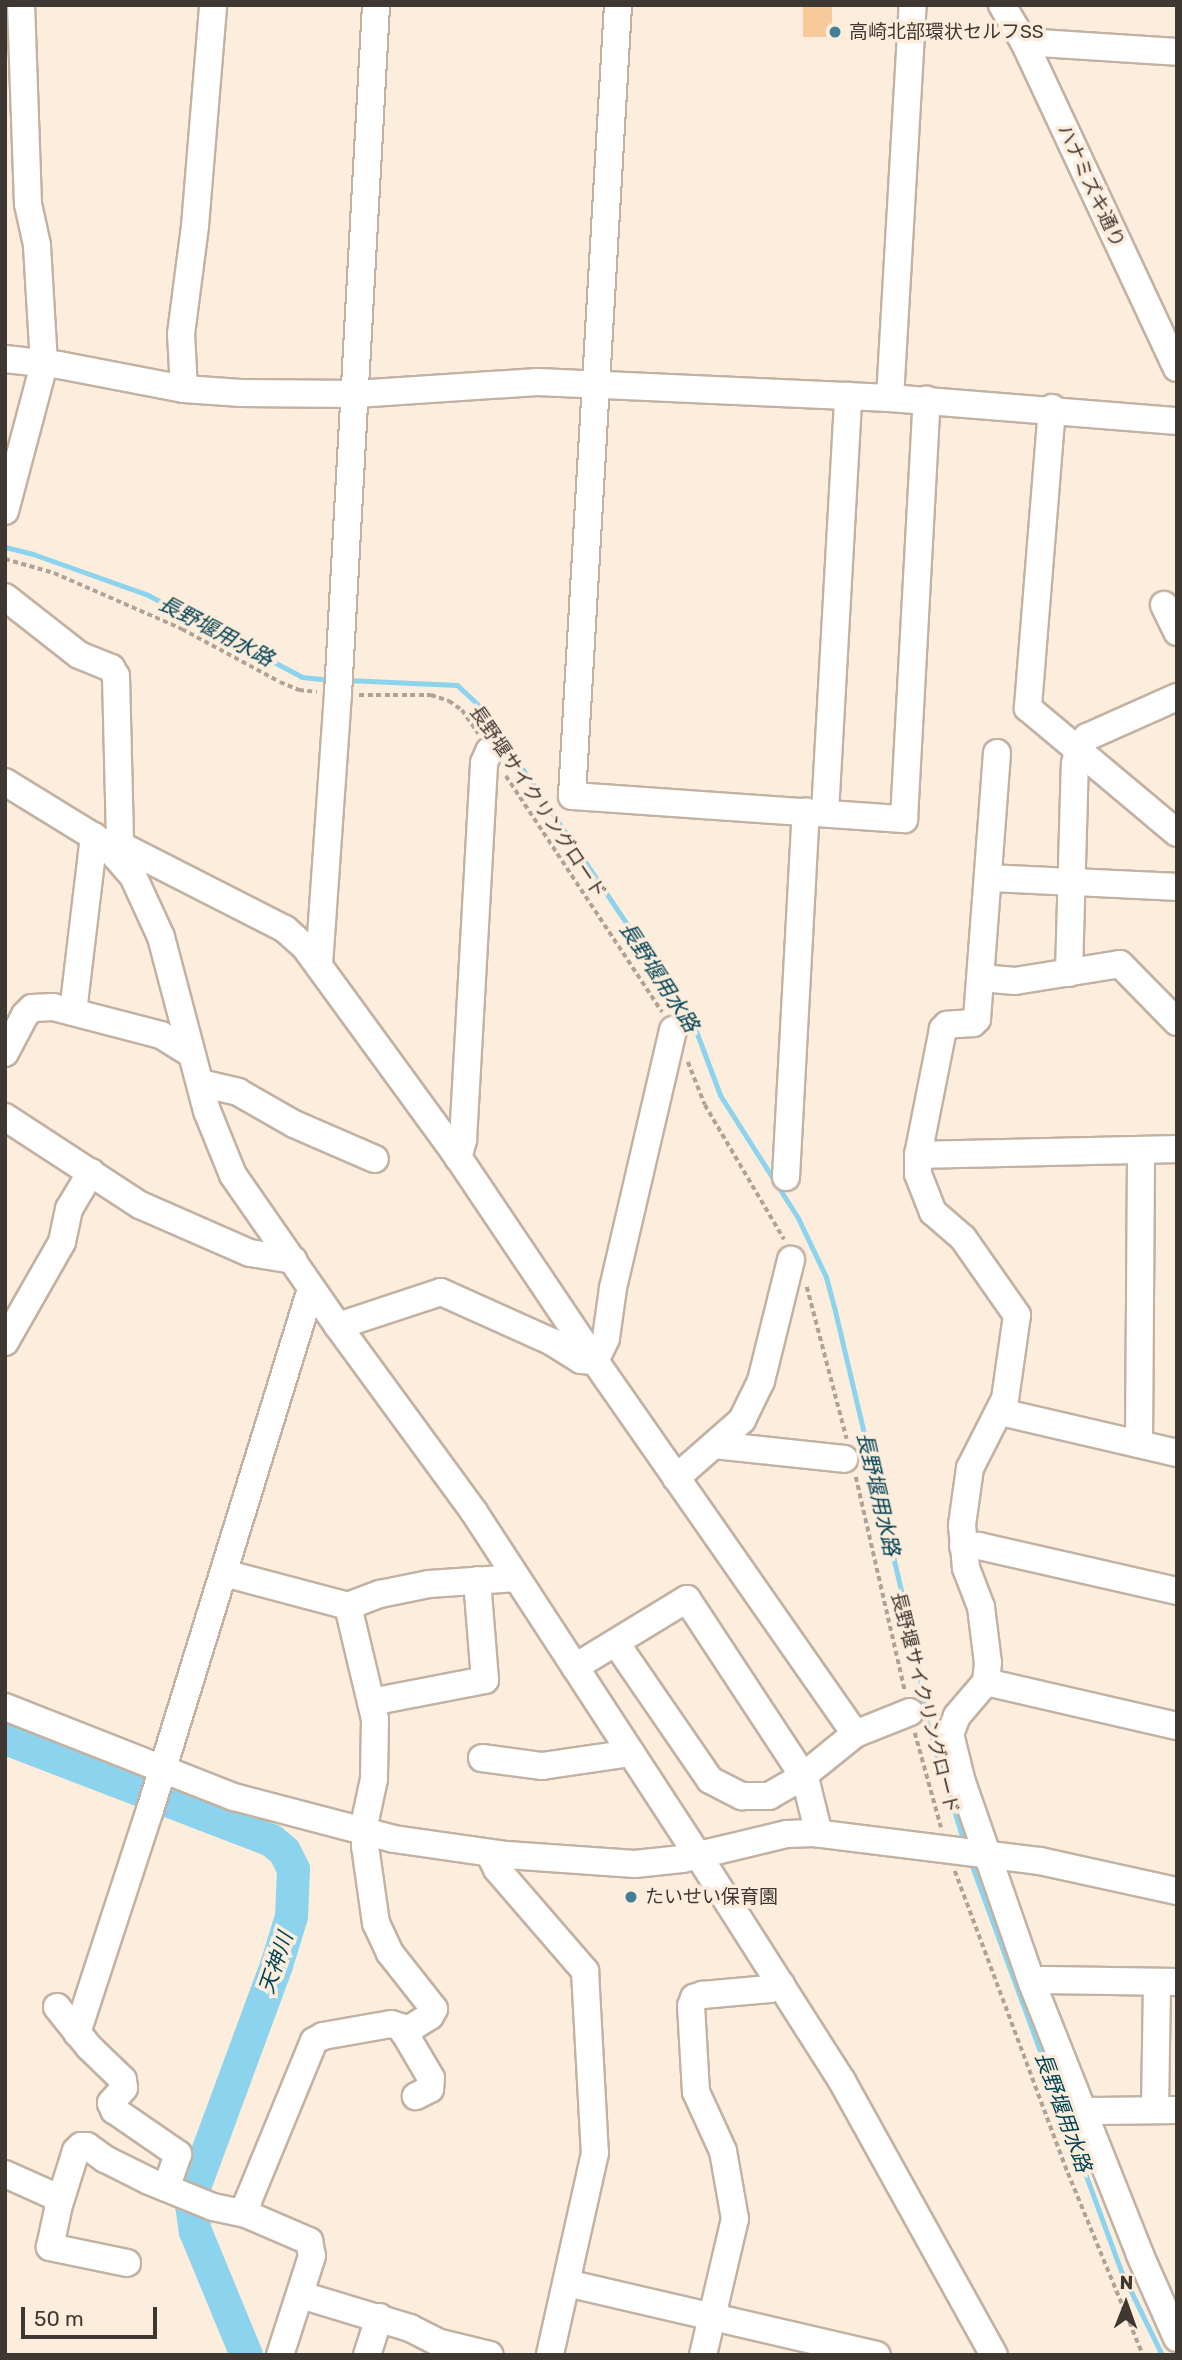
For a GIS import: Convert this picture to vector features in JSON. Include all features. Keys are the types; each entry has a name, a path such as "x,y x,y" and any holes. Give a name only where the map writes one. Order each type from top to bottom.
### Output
{"street":[{"path":"5,511 44,364 37,245 17,202 21,5"},
{"path":"184,389 181,334 195,226 213,5"},
{"path":"319,965 339,687 376,5"},
{"path":"618,5 572,796 904,819 927,400"},
{"path":"890,397 913,5"},
{"name":"ハナミズキ通り","path":"1002,5 1024,42 1177,368"},
{"path":"1024,42 1177,52"},
{"path":"5,359 184,389 298,395 356,394 538,382 890,397 1052,408 1177,421"},
{"path":"786,1177 848,396"},
{"path":"1052,408 1028,708 1177,833"},
{"path":"5,597 79,655 111,668 116,676 109,844 73,1012"},
{"path":"1164,605 1177,632"},
{"path":"1069,973 1078,750 1087,737 1177,697"},
{"path":"456,1154 463,1140 484,763 489,751"},
{"path":"997,753 977,1019 973,1023 947,1025 943,1029 918,1156 918,1174 933,1212 963,1238 1017,1315 1002,1412 979,1449 966,1482 963,1546 966,1568 981,1606 989,1663 986,1682 957,1716 950,1734 962,1782 1032,1983 1177,2338"},
{"path":"11,791 109,844 285,929 297,938 456,1154 595,1361 855,1734"},
{"path":"109,844 133,876 161,937 191,1055 218,1141 233,1175 311,1289 474,1513 698,1855 842,2081 994,2355"},
{"path":"989,878 1177,887"},
{"path":"981,978 1015,981 1120,964 1177,1022"},
{"path":"5,1053 25,1015 32,1008 53,1007 161,1035 191,1055"},
{"path":"595,1361 606,1338 612,1288 673,1030"},
{"path":"200,1083 238,1092 277,1116 375,1159"},
{"path":"5,1118 140,1205 250,1253 293,1260"},
{"path":"918,1156 1177,1149"},
{"path":"1139,1444 1141,1152"},
{"path":"5,1342 62,1242 69,1209 90,1172"},
{"path":"676,1478 742,1420 761,1381 795,1262"},
{"path":"77,2033 162,1774 311,1289"},
{"path":"338,1326 441,1292 552,1342 581,1360 595,1361"},
{"path":"1002,1412 1177,1453"},
{"path":"714,1445 850,1462"},
{"path":"963,1546 979,1546 1177,1591"},
{"path":"224,1573 348,1606 380,1594 417,1586 517,1578"},
{"path":"371,1702 485,1680 477,1580"},
{"path":"575,1667 687,1599 803,1776 819,1834"},
{"path":"348,1606 375,1719 376,1755 365,1833 376,1923 382,1942 434,2009 430,2015 404,2032"},
{"path":"616,1643 710,1780 733,1793 754,1797 769,1796 803,1776 855,1734 910,1713"},
{"path":"986,1682 1177,1726"},
{"path":"5,1707 162,1774 233,1797 365,1833 489,1853 635,1864 698,1855 786,1834 819,1834 1040,1861 1177,1891"},
{"path":"482,1758 542,1766 631,1753"},
{"path":"489,1853 497,1869 585,1971 595,2153 550,2355"},
{"path":"1032,1983 1044,1980 1167,1982 1166,2110 1095,2111 1084,2115"},
{"path":"703,2355 735,2219 723,2151 696,2092 691,2006 694,1998 702,1995 770,1989 781,1985"},
{"path":"57,2007 77,2033 123,2080 124,2088 111,2103 114,2110 178,2154 171,2189"},
{"path":"246,2214 248,2201 314,2041 323,2036 391,2024 401,2027 431,2078 430,2089 416,2096"},
{"path":"127,2263 50,2247 61,2199 76,2151 81,2146 87,2146 105,2159 213,2207 246,2214 309,2241 312,2256 280,2355"},
{"path":"5,2174 61,2199"},
{"path":"567,2283 832,2349 877,2355"},
{"path":"301,2295 379,2317 440,2343 490,2355"},
{"path":"367,2355 379,2317"}],"path":[{"name":"長野堰サイクリングロード","path":"5,558 54,573 183,629 299,690 339,687 431,695 449,701 462,710 673,1030 705,1105 795,1262 850,1462 910,1713 943,1836"},
{"path":"951,1861 1068,2173 1143,2355"}],"building":[{"path":"803,5 832,5 832,37 803,37"}],"waterway":[{"name":"長野堰用水路","path":"5,547 33,554 148,595 302,677 331,680"},
{"name":"長野堰用水路","path":"347,680 457,685 481,707 667,984 696,1031 720,1095 798,1218 826,1277 917,1658 926,1720 962,1836"},
{"name":"天神川","path":"5,1738 271,1840 284,1851 293,1869 291,1916 276,1965 190,2197 195,2231 246,2355"},
{"name":"長野堰用水路","path":"972,1866 1121,2271 1162,2355"}],"place":[{"name":"高崎北部環状セルフSS","path":"835,32"},
{"name":"たいせい保育園","path":"631,1897"}]}
